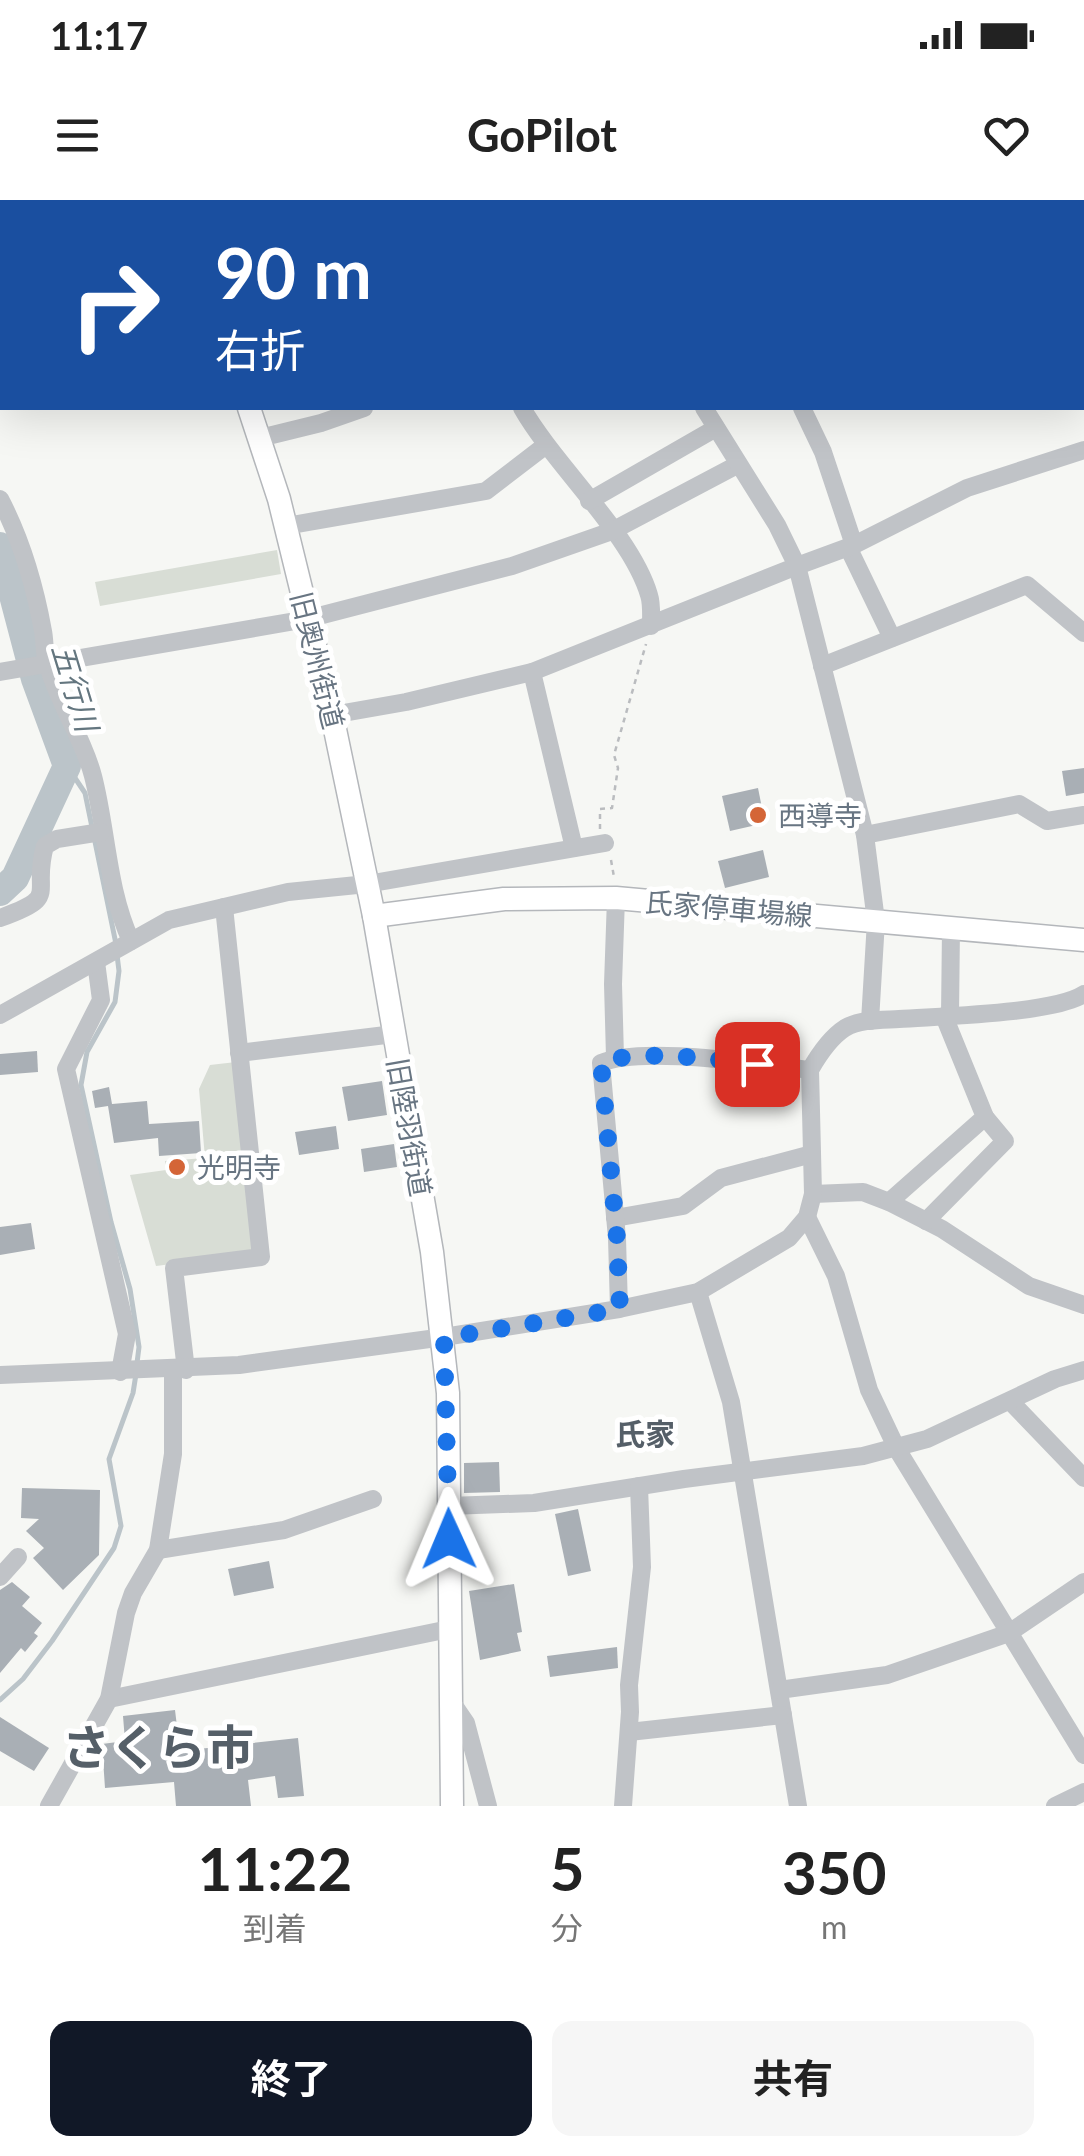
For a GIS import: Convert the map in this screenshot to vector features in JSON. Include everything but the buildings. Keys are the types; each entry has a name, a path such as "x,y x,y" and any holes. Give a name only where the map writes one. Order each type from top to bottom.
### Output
{"main road":[{"name":"旧奥州街道","path":"250,410 286,526 332,715 374,916"},
{"name":"氏家停車場線","path":"374,916 504,899 616,898 1084,940"},
{"name":"旧陸羽街道","path":"374,916 444,1338 452,1806"}],"street":[{"path":"260,438 358,410"},
{"path":"523,410 637,566 650,598 651,626"},
{"path":"705,410 777,525 796,566 865,836 876,921 870,1021"},
{"path":"803,410 823,452 851,546 892,638"},
{"path":"589,501 716,428"},
{"path":"286,526 486,490 546,445"},
{"path":"332,715 532,672 851,546 967,488 1084,450"},
{"path":"0,672 307,619 512,566 612,531 738,465"},
{"path":"0,500 22,553 42,630 44,663 92,770 102,811 94,833 124,926 101,1000 66,1069 126,1334 120,1372"},
{"path":"822,666 1027,585 1084,633"},
{"path":"532,672 574,848"},
{"path":"865,836 1018,804 1047,821 1084,815"},
{"path":"0,918 33,906 39,897 45,846 57,839 94,833"},
{"path":"0,1015 168,920 288,892 367,884 605,843"},
{"path":"615,1057 612,984 616,898"},
{"path":"50,1806 109,1698 126,1612 158,1550 173,1454 180,1370 174,1268 261,1257 224,907"},
{"path":"926,1221 1005,1141 985,1117 947,1015 951,928"},
{"path":"0,1375 180,1370 444,1338 698,1292 790,1238 807,1217 813,1194 810,1070 817,1056 846,1028 870,1021 1018,1010 1076,1000 1084,994"},
{"path":"239,1053 394,1034"},
{"path":"620,1309 601,1063 615,1057 693,1058 810,1070"},
{"path":"889,1202 985,1117"},
{"path":"615,1218 683,1206 721,1178 812,1154"},
{"path":"813,1194 862,1192 889,1202 1029,1286 1084,1305"},
{"path":"807,1217 836,1276 869,1390 897,1449 1084,1754"},
{"path":"698,1292 731,1402 798,1806"},
{"path":"448,1506 518,1505 897,1449 1084,1370"},
{"path":"1010,1401 1084,1478"},
{"path":"624,1806 629,1685 642,1567 639,1486"},
{"path":"158,1550 284,1530 373,1499"},
{"path":"0,1578 18,1558"},
{"path":"779,1690 887,1675 1009,1633 1084,1582"},
{"path":"109,1698 450,1630"},
{"path":"450,1700 466,1724 488,1806"},
{"path":"629,1732 783,1715"},
{"path":"1055,1806 1084,1792"}],"path":[{"path":"616,898 614,869 600,829 600,809 612,808 618,768 614,755 651,626"}],"shaded area":[{"path":"277,550 281,574 100,606 95,582"},
{"path":"236,1062 257,1253 156,1266 130,1175 166,1170 165,1161 205,1158 199,1089 210,1065"}],"waterway":[{"name":"五行川","path":"0,546 35,679 67,766 15,878 0,892"},
{"path":"67,766 85,793 116,944"},
{"path":"117,955 115,1002 87,1052 81,1085 130,1289 139,1347 137,1363"},
{"path":"0,1700 23,1679 52,1641 114,1548 121,1526 109,1459 136,1374"}],"place":[{"name":"西導寺","path":"758,815"},
{"name":"光明寺","path":"177,1167"}],"district":[{"name":"氏家","path":"645,1433"},
{"name":"さくら市","path":"158,1746"}],"route":[{"path":"449,1539 444,1338 620,1309 601,1063 615,1057 757,1064"}]}
